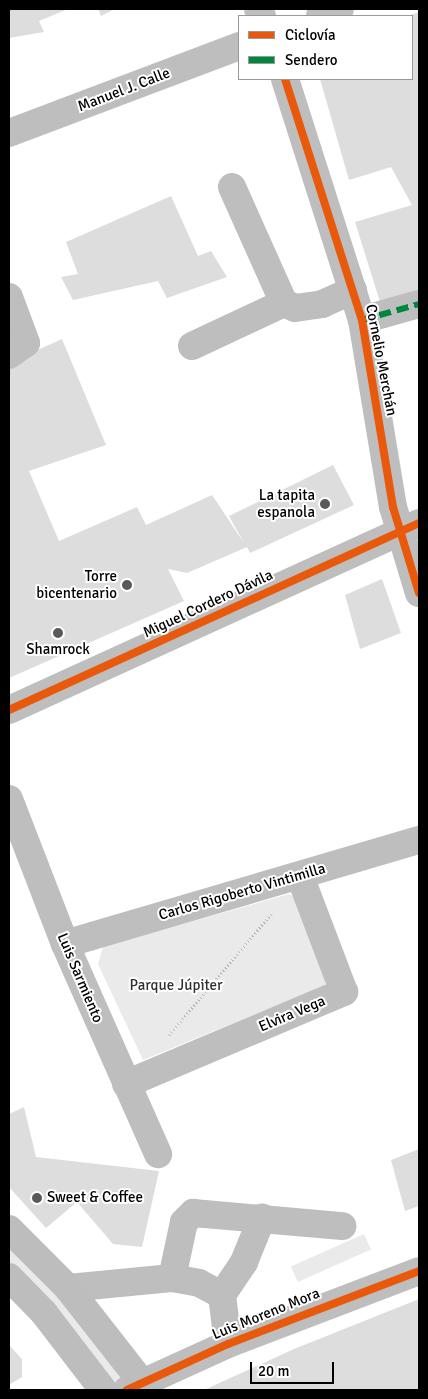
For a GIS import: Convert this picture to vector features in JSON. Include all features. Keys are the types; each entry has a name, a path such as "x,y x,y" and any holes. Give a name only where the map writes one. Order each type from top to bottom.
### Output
{"main road":[{"path":"9,1229 68,1288 140,1388"},
{"path":"9,1278 44,1313 103,1390"}],"street":[{"path":"323,15 340,9"},
{"name":"Manuel J. Calle","path":"9,133 238,46"},
{"name":"Cornelio Merchán","path":"285,80 362,320 410,528 419,593"},
{"path":"232,187 284,303 295,308 322,304 353,290"},
{"path":"9,297 26,343 9,355"},
{"path":"192,346 284,303"},
{"path":"362,320 419,304"},
{"name":"Miguel Cordero Dávila","path":"9,710 410,528"},
{"name":"Luis Sarmiento","path":"9,799 64,944 158,1154"},
{"name":"Carlos Rigoberto Vintimilla","path":"64,944 419,840"},
{"name":"Elvira Vega","path":"126,1084 344,992 300,876"},
{"path":"172,1278 184,1222 192,1213 342,1226"},
{"path":"228,1344 222,1295 244,1262 262,1218"},
{"name":"Luis Moreno Mora","path":"140,1388 228,1344 419,1271"},
{"path":"68,1288 172,1278 199,1283 222,1295"}],"path":[{"path":"164,1040 300,876"}],"green space":[{"name":"Parque Júpiter","path":"289,894 297,898 327,978 324,986 143,1060 98,964 103,947"},
{"path":"9,1229 144,1383 103,1390 9,1277"},
{"path":"364,1234 371,1250 298,1282 291,1267"}],"building":[{"path":"9,9 68,9 39,21 44,32 9,38"},
{"path":"98,9 115,9 101,16"},
{"path":"419,12 419,293 381,305 355,222 412,205 391,167 349,180 320,80 413,80 413,15 411,15"},
{"path":"171,196 198,256 211,251 227,277 167,298 158,281 73,300 61,277 78,274 66,242"},
{"path":"62,339 106,445 29,471 59,541 137,507 146,525 212,495 244,543 229,516 333,465 354,505 250,553 247,547 187,573 168,569 184,601 9,678 9,363"},
{"path":"382,579 401,633 360,649 345,595"},
{"path":"24,1107 36,1157 159,1171 142,1247 113,1244 77,1202 46,1228 9,1187 9,1114"},
{"path":"419,1149 419,1206 405,1211 391,1160"},
{"path":"419,1299 419,1390 204,1390 294,1349"},
{"path":"9,1345 22,1359 22,1377 9,1385"}],"marked path":[{"path":"362,320 419,304"}],"cycle path":[{"path":"285,80 362,320 393,507 419,593"},
{"path":"9,710 419,523"},
{"path":"127,1390 228,1344 419,1271"}],"place":[{"name":"La tapita espanola","path":"325,504"},
{"name":"Torre bicentenario","path":"127,585"},
{"name":"Shamrock","path":"58,633"},
{"name":"Sweet & Coffee","path":"37,1198"}]}
